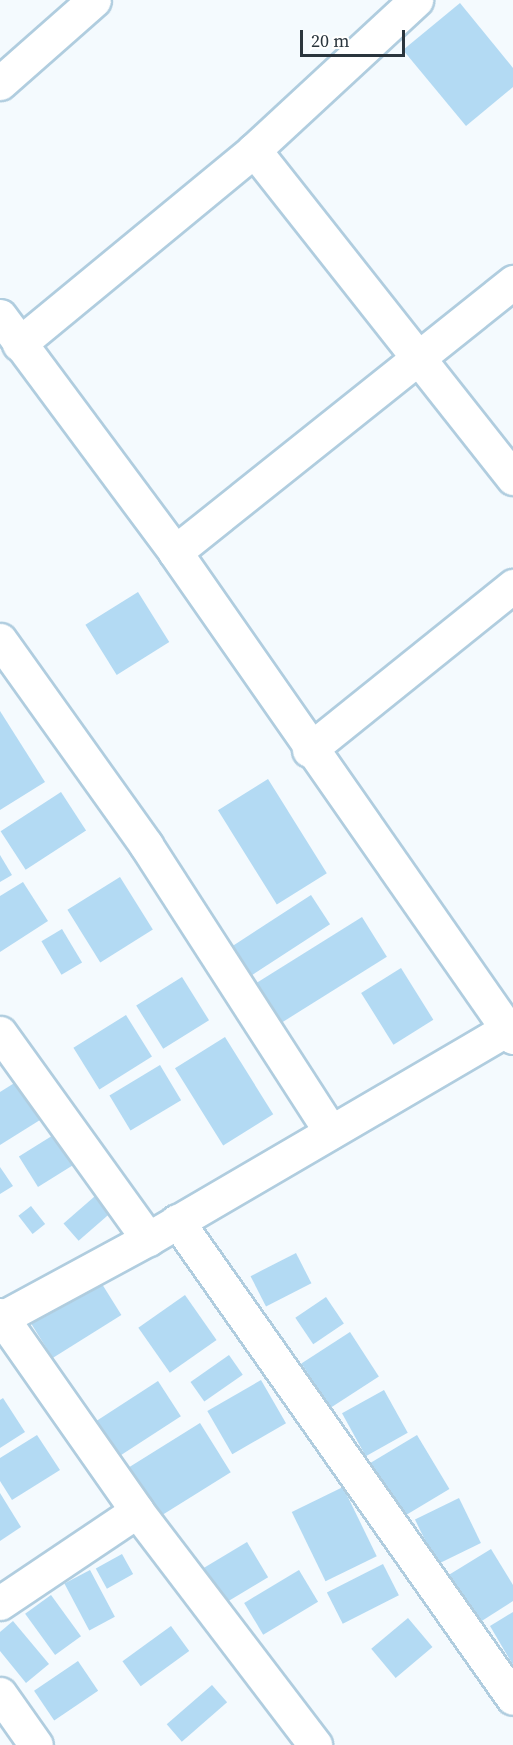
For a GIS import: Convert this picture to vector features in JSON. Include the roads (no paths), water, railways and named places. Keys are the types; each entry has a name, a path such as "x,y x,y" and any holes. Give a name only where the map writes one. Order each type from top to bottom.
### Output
{"street":[{"path":"0,82 94,0"},
{"path":"19,344 254,150 416,0"},
{"path":"254,150 513,478"},
{"path":"175,552 513,282"},
{"path":"0,316 175,552 309,750 510,1033 331,1132 148,1239 1,1317 137,1511 315,1745"},
{"path":"309,750 513,586"},
{"path":"0,640 147,845 331,1132"},
{"path":"0,1033 148,1239"},
{"path":"177,1221 513,1698"},
{"path":"0,1603 137,1511"},
{"path":"0,1694 36,1745"}]}
